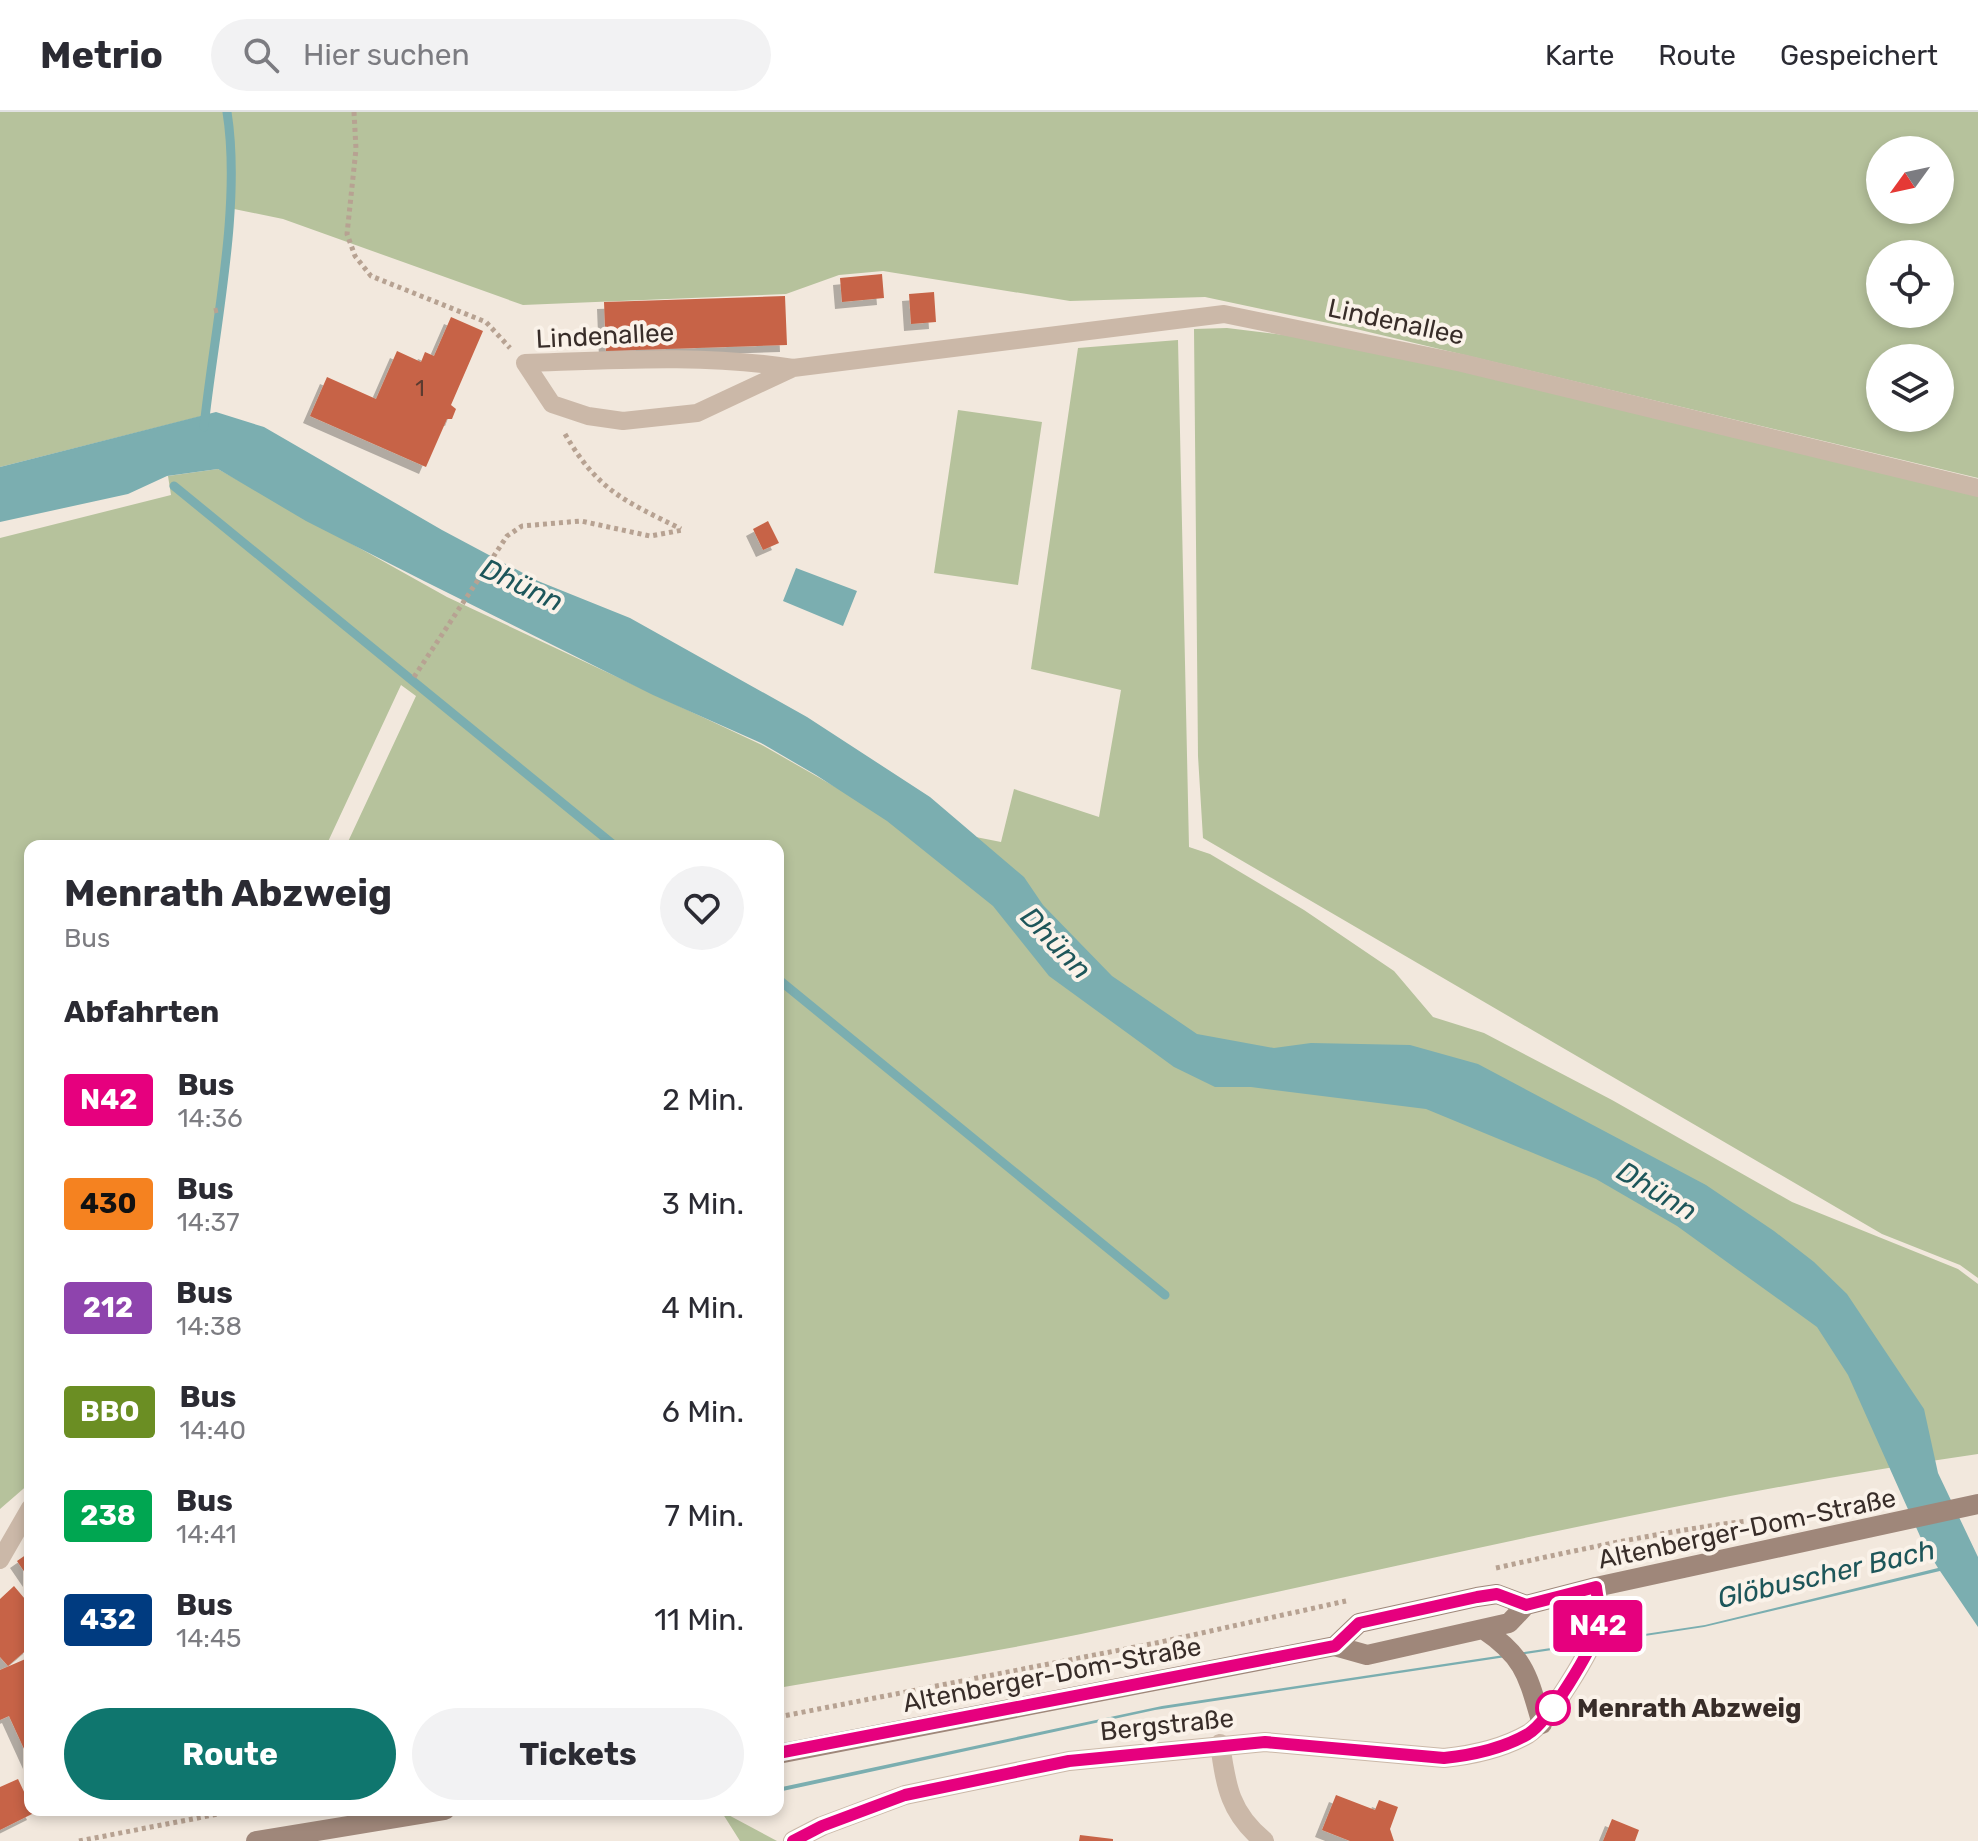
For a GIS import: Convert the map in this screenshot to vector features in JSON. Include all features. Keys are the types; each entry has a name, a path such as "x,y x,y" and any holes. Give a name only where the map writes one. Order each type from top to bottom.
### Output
{"main road":[{"name":"Altenberger-Dom-Straße","path":"784,1753 1335,1646 1367,1655 1509,1623 1526,1605 1596,1587 1978,1504"},
{"name":"Altenberger-Dom-Straße","path":"1335,1646 1359,1623 1477,1597 1497,1594 1526,1605"},
{"path":"1483,1629 1509,1647 1527,1673 1542,1724"},
{"path":"256,1841 408,1816"}],"street":[{"path":"1542,1724 1599,1623 1596,1587"},
{"name":"Bergstraße","path":"793,1841 822,1826 905,1795 1069,1761 1220,1744 1310,1745 1444,1758 1471,1755 1503,1745 1542,1724"},
{"path":"1220,1744 1225,1780 1241,1822 1264,1841"}],"lane":[{"name":"Lindenallee","path":"525,363 687,358 738,359 793,368 1224,314 1462,363 1978,488"},
{"name":"Lindenallee","path":"525,363 552,404 588,416 648,421 697,413 793,368"},
{"path":"0,1560 24,1518"}],"path":[{"path":"354,112 356,149 347,234 355,256 371,276 486,322 525,363"},
{"path":"214,311 222,309"},
{"path":"414,677 507,536 522,526 581,521 650,536 683,530 620,500 586,468 552,404"},
{"path":"1493,1568 1730,1521 1796,1516"},
{"path":"784,1716 1161,1642 1348,1601"},
{"path":"79,1841 208,1816"}],"green space":[{"path":"0,112 1978,112 1978,478 1352,328 1205,297 1070,301 883,271 839,275 786,294 523,305 283,219 234,209 206,415 0,467"},
{"path":"1227,328 1340,342 1978,494 1978,1278 1960,1265 1882,1234 1203,838 1198,756 1194,329"},
{"path":"1178,340 1189,847 1210,854 1304,910 1394,971 1433,1017 1484,1033 1612,1100 1792,1202 1958,1269 1978,1284 1978,1454 1752,1492 1081,1634 784,1687 784,840 349,840 416,696 401,685 329,840 24,840 24,1488 0,1509 0,538 171,495 168,476 218,469 447,597 762,745 895,821 1001,842 1014,789 1099,817 1121,690 1031,669 1078,348"},
{"path":"958,410 1042,422 1018,585 934,573"},
{"path":"724,1816 730,1816 777,1841 740,1841"}],"water":[{"name":"Dhünn","path":"216,412 264,427 442,530 538,581 630,618 807,717 930,797 1024,877 1043,905 1112,976 1197,1034 1274,1048 1311,1043 1410,1045 1478,1064 1706,1185 1774,1231 1814,1262 1847,1294 1924,1409 1938,1473 1978,1557 1978,1627 1940,1571 1704,1627 1155,1710 784,1791 784,1787 1162,1706 1705,1625 1938,1568 1924,1545 1848,1375 1817,1327 1677,1226 1596,1179 1426,1109 1251,1087 1215,1087 1174,1067 1049,976 993,906 887,821 816,775 761,743 653,695 306,521 218,469 167,476 128,494 0,522 0,467"},
{"path":"796,568 857,591 843,626 783,601"}],"building":[{"path":"882,274 884,298 842,302 840,278"},
{"path":"934,292 936,322 911,324 909,294"},
{"path":"785,296 787,345 606,351 604,302"},
{"path":"451,317 483,331 451,405 456,409 452,419 447,419 426,467 310,416 327,377 376,399 397,351 421,362 425,352 434,356"},
{"path":"768,521 779,543 763,550 753,529"},
{"path":"24,1556 24,1571 17,1561"},
{"path":"14,1586 24,1598 24,1652 8,1666 0,1657 0,1599"},
{"path":"24,1660 24,1749 9,1716 0,1720 0,1670"},
{"path":"18,1779 24,1792 24,1816 28,1816 0,1830 0,1787"},
{"path":"1336,1795 1375,1810 1379,1800 1398,1807 1390,1829 1394,1841 1350,1841 1322,1830"},
{"path":"1612,1819 1639,1830 1635,1841 1603,1841"},
{"path":"1080,1835 1113,1839 1113,1841 1079,1841"}],"waterway":[{"path":"204,427 229,228 231,149 227,112"},
{"path":"174,486 608,840"},
{"path":"784,984 1165,1295"}],"bus line":[{"name":"N42","path":"784,1752 1136,1687 1335,1646 1359,1623 1477,1597 1497,1594 1526,1605 1596,1587 1599,1623 1576,1670 1542,1724 1503,1745 1471,1755 1444,1758 1265,1742 1069,1761 905,1795 822,1826 793,1841"}],"place":[{"name":"Menrath Abzweig","path":"1553,1708"}],"water label":[{"name":"Glöbuscher Bach","path":"1826,1574"}]}
